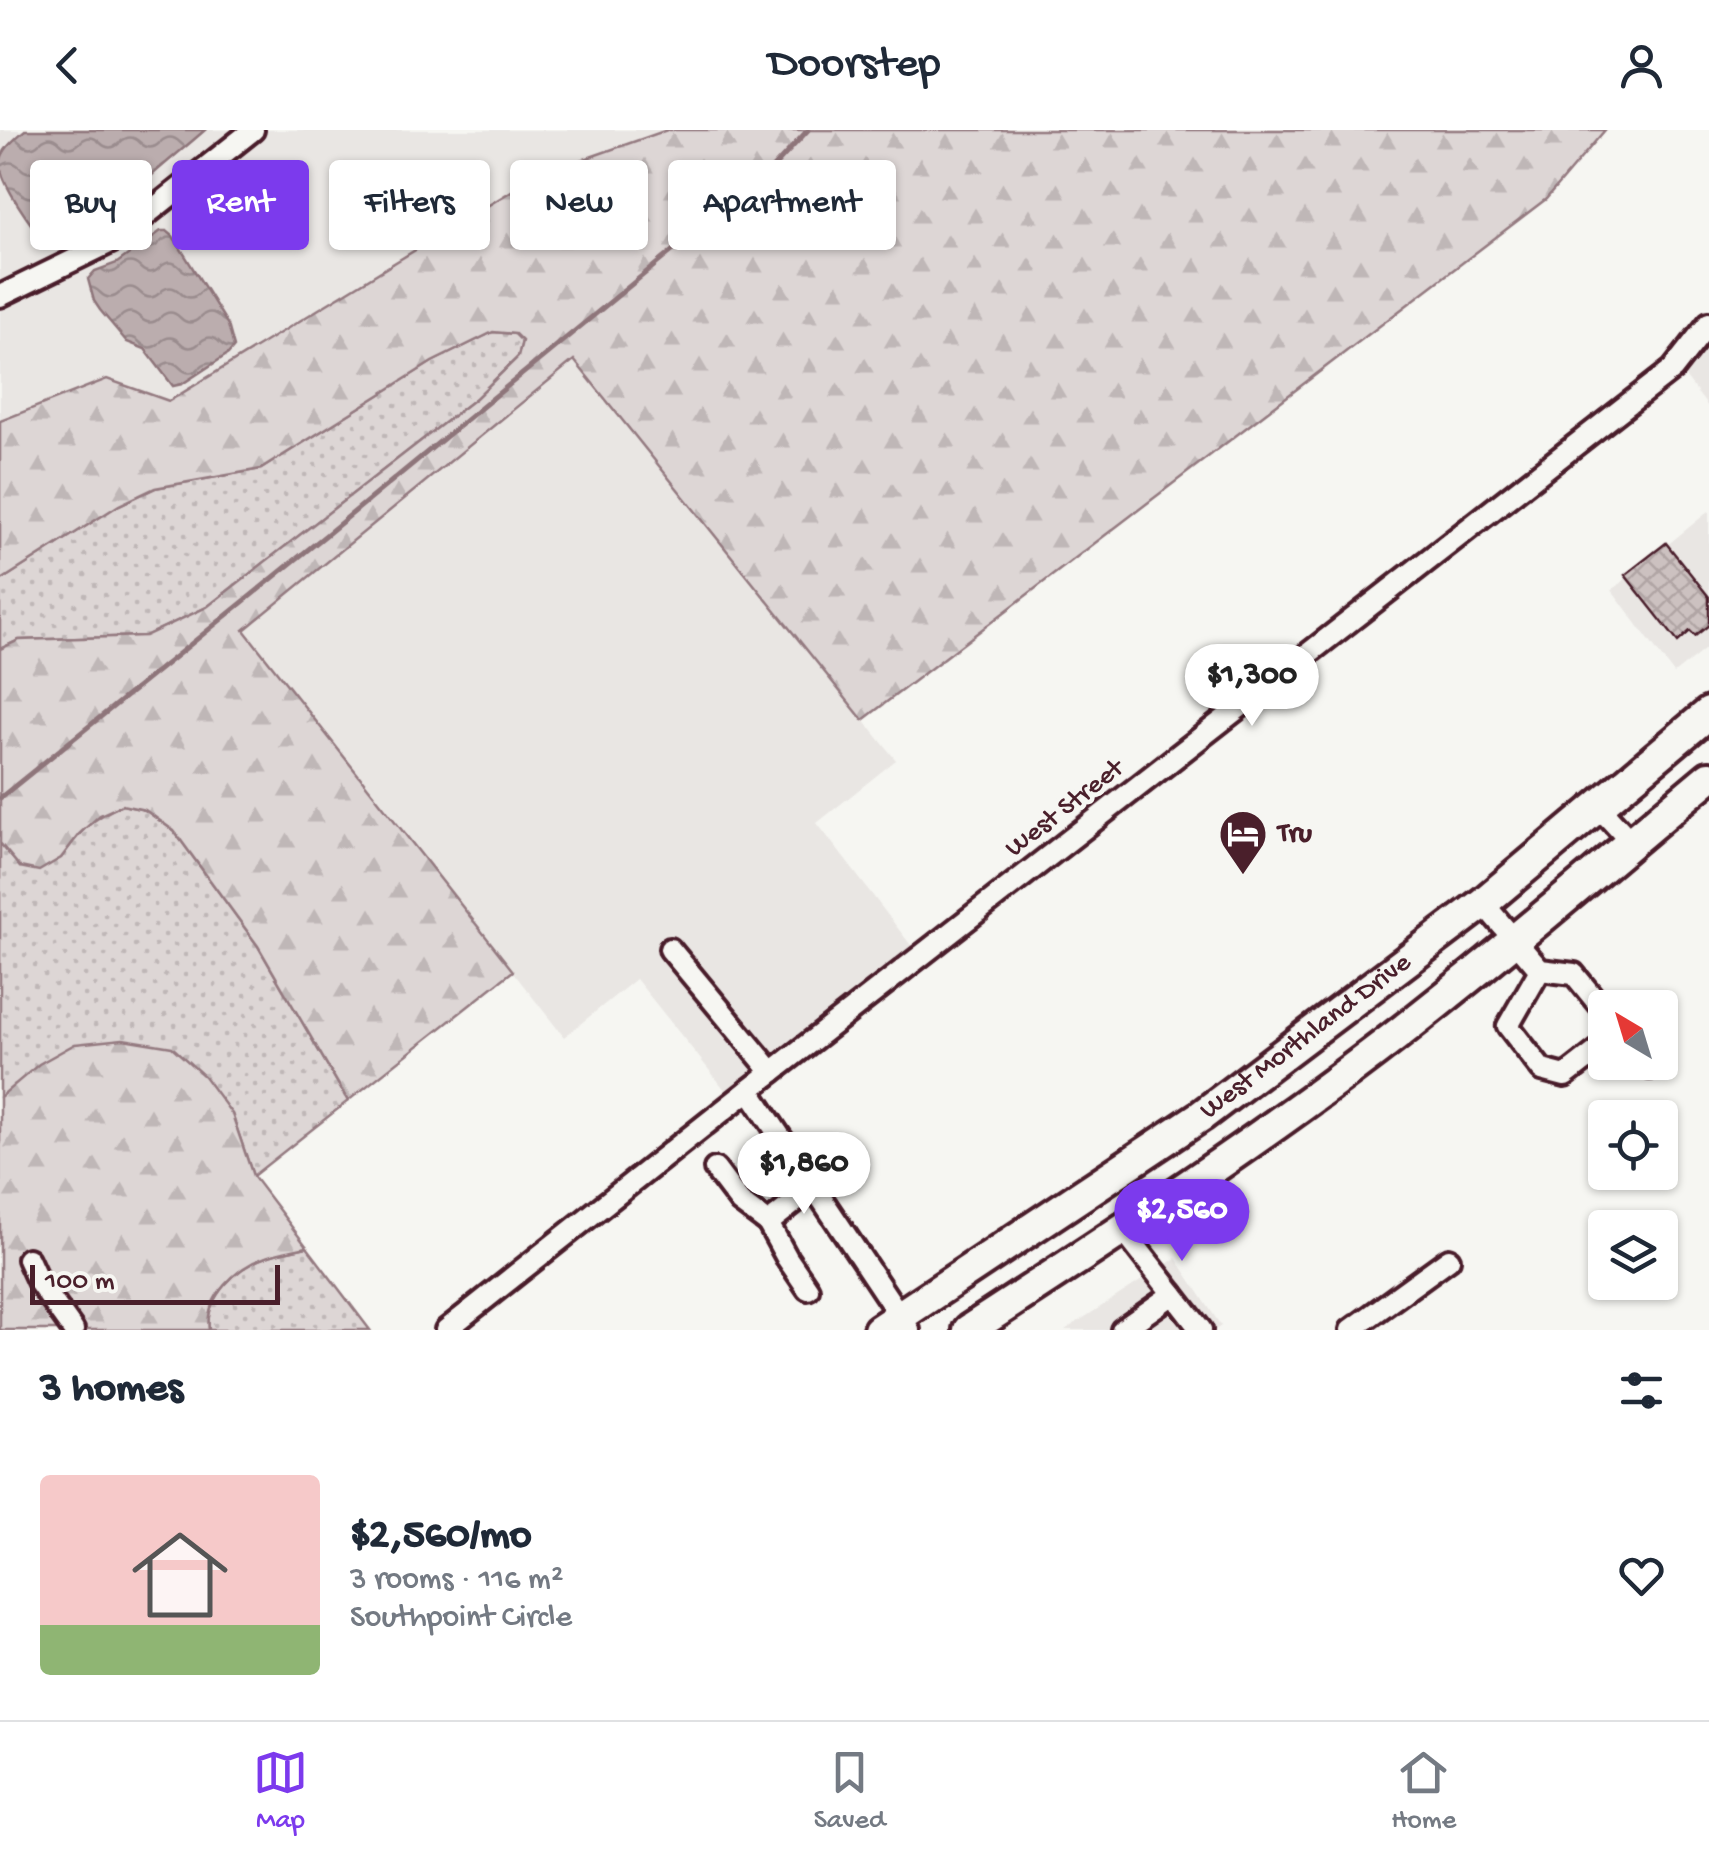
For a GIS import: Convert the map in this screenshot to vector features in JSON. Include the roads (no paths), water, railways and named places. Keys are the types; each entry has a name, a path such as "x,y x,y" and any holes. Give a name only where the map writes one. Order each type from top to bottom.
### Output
{"highway":[{"name":"West Morthland Drive","path":"896,1326 1201,1116 1483,903 1709,713"},
{"name":"West Morthland Drive","path":"969,1330 1222,1163 1325,1088 1440,1001 1709,777"}],"street":[{"path":"0,296 113,241 253,130"},
{"name":"West Street","path":"446,1330 1673,369 1709,322"},
{"path":"1598,806 1631,842"},
{"path":"1483,903 1540,970 1574,974 1588,991"},
{"path":"670,949 772,1072"},
{"path":"1540,970 1508,1026 1542,1070 1565,1076 1588,1058"},
{"path":"749,1090 814,1187 896,1326"},
{"path":"715,1169 740,1202 768,1223 808,1289"},
{"path":"768,1223 814,1187"},
{"path":"1123,1230 1201,1330"},
{"path":"28,1259 38,1282 72,1330"},
{"path":"1351,1330 1449,1259"},
{"path":"1122,1330 1173,1294"}],"water":[{"path":"25,130 205,130 152,175 152,160 30,160 30,223 1,172 3,153"},
{"path":"161,231 172,235 172,250 182,250 228,325 234,347 182,384 173,386 145,349 127,342 100,310 88,279 95,271 117,263 135,250 152,250 152,238"}],"waterway":[{"path":"0,798 771,170 808,130"}],"place":[{"name":"Tru","path":"1243,876"}]}
